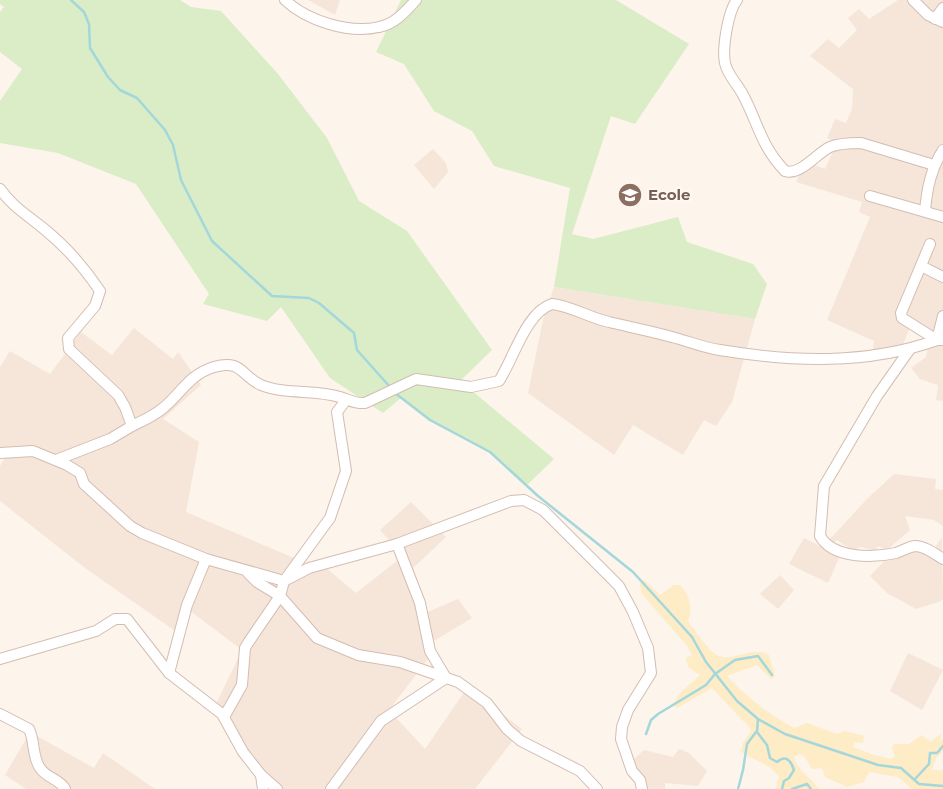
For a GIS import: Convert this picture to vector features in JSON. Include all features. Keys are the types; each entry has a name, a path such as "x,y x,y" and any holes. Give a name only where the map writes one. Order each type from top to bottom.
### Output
{"street":[{"path":"285,0 295,10 330,24 355,29 380,27 388,24 401,15 416,0"},
{"path":"737,0 732,8 726,38 725,66 743,94 763,142 785,170 789,172 797,169 832,146 851,143 861,143 934,165"},
{"path":"913,0 939,20 943,8"},
{"path":"925,211 928,184 934,165 943,150"},
{"path":"0,189 18,210 44,229 71,255 100,291 95,306 68,338 67,344 69,349 122,399 132,426"},
{"path":"870,196 943,217"},
{"path":"930,244 901,313 902,318 940,340"},
{"path":"921,266 943,278"},
{"path":"56,460 110,439 162,409 182,386 199,374 226,365 234,365 242,369 261,385 341,397 359,404 365,404 421,378 472,387 499,381 526,330 546,306 552,304 604,321 650,331 718,350 810,360 875,355 910,349 940,340"},
{"path":"940,340 943,316"},
{"path":"910,349 877,396 824,486 820,536 823,542 849,554 883,554 914,546 921,547 943,559"},
{"path":"224,717 242,686 245,648 280,596 284,581 330,518 343,485 346,461 337,423 337,412 346,400"},
{"path":"0,453 33,451 56,460 80,473 84,484 130,526 142,533 206,560 284,581 309,568 397,544 510,500 524,500 543,510 586,555 607,573 619,586 634,612 648,648 651,673 628,710 621,740 632,771 640,780 642,789"},
{"path":"397,544 420,603 430,651 446,678"},
{"path":"169,673 187,605 206,560"},
{"path":"248,572 258,582 280,596 317,638 358,655 400,662 458,682 487,703 507,729 521,741 580,771 597,789"},
{"path":"0,660 96,631 122,617 127,619 169,673 224,717 243,752 261,775 277,789"},
{"path":"331,789 381,721 446,678"},
{"path":"0,714 29,729 39,766 44,773 62,784 65,789"},
{"path":"261,775 263,789"}],"shaded area":[{"path":"308,0 340,0 335,15"},
{"path":"898,0 943,0 943,334 912,322 900,352 883,354 873,350 874,341 827,320 870,217 859,212 862,202 796,182 806,162 825,169 837,143 827,138 835,119 846,123 852,109 853,89 810,56 828,39 839,48 857,30 848,18 859,9 869,19"},
{"path":"433,149 446,163 448,172 434,189 414,165"},
{"path":"554,287 755,319 732,402 716,426 704,420 683,455 633,425 614,455 528,393 543,320"},
{"path":"134,328 173,359 178,352 201,385 163,419 199,442 186,512 306,563 317,560 356,593 403,556 380,530 411,502 446,537 410,571 423,614 458,599 472,618 429,644 432,654 389,710 425,749 467,688 522,729 475,789 263,789 215,706 242,650 185,607 178,633 85,568 0,501 0,466 9,450 0,449 0,367 10,351 50,374 81,332 112,355"},
{"path":"929,343 943,344 943,401 936,400 938,385 920,379 911,368 926,357"},
{"path":"894,474 936,479 935,489 943,490 943,526 934,520 905,516 910,530 887,550 878,546 875,551 861,547 852,550 837,540 834,543 830,539 867,499"},
{"path":"942,537 943,599 941,601 916,609 887,593 870,576 892,553 914,546 932,552"},
{"path":"804,538 840,556 828,583 789,564"},
{"path":"780,575 794,590 778,609 760,594"},
{"path":"908,653 943,670 922,710 890,691"},
{"path":"30,732 94,768 103,753 155,789 26,789 5,775"},
{"path":"679,749 689,753 707,771 698,786 665,783 665,789 642,789 630,763 644,750 673,757"}],"green space":[{"path":"0,0 180,0 191,7 221,11 278,74 327,138 359,201 407,231 492,350 460,381 554,459 527,485 490,452 430,420 401,398 383,413 330,378 281,307 267,321 203,304 209,294 136,184 58,153 0,143 0,101 22,69 0,52 0,12 4,7 0,4"},
{"path":"401,0 616,0 689,44 635,124 611,116 572,234 593,239 678,217 687,242 753,264 767,284 755,319 554,287 570,188 494,166 472,131 434,111 404,64 376,52"}],"sand":[{"path":"644,580 660,595 674,585 680,585 690,602 688,621 715,654 721,657 755,652 769,655 775,676 771,679 757,665 727,676 759,705 794,728 807,723 837,734 845,731 864,736 863,743 855,742 853,747 891,759 895,756 892,747 894,744 909,744 922,735 930,742 942,733 940,740 943,739 943,751 936,758 932,770 943,770 943,789 912,789 898,777 869,772 864,782 847,787 825,777 822,768 812,769 805,757 800,754 794,757 796,762 819,789 776,789 779,776 769,767 741,752 743,743 751,731 749,727 712,688 677,708 673,704 681,692 700,675 688,667 686,658 692,655 687,646 642,594 640,584"}],"waterway":[{"path":"71,0 84,12 89,24 90,48 108,77 120,90 137,98 165,130 173,145 181,180 212,241 272,296 309,298 319,303 354,333 357,350 390,387"},
{"path":"395,393 430,420 490,452 538,496 633,572 692,637 706,662 737,701 758,719 785,734 878,765 901,768 919,784 943,786"},
{"path":"646,734 651,720 658,714 706,685 715,674 735,660 758,656 772,675"},
{"path":"758,719 757,732 767,745 770,758 777,762 786,759 794,770 789,778 784,781 782,789"},
{"path":"738,789 747,744 756,732"},
{"path":"915,779 929,764 930,753 937,753 943,746"},
{"path":"792,789 807,784 811,789"}],"place":[{"name":"Ecole","path":"630,195"}]}
